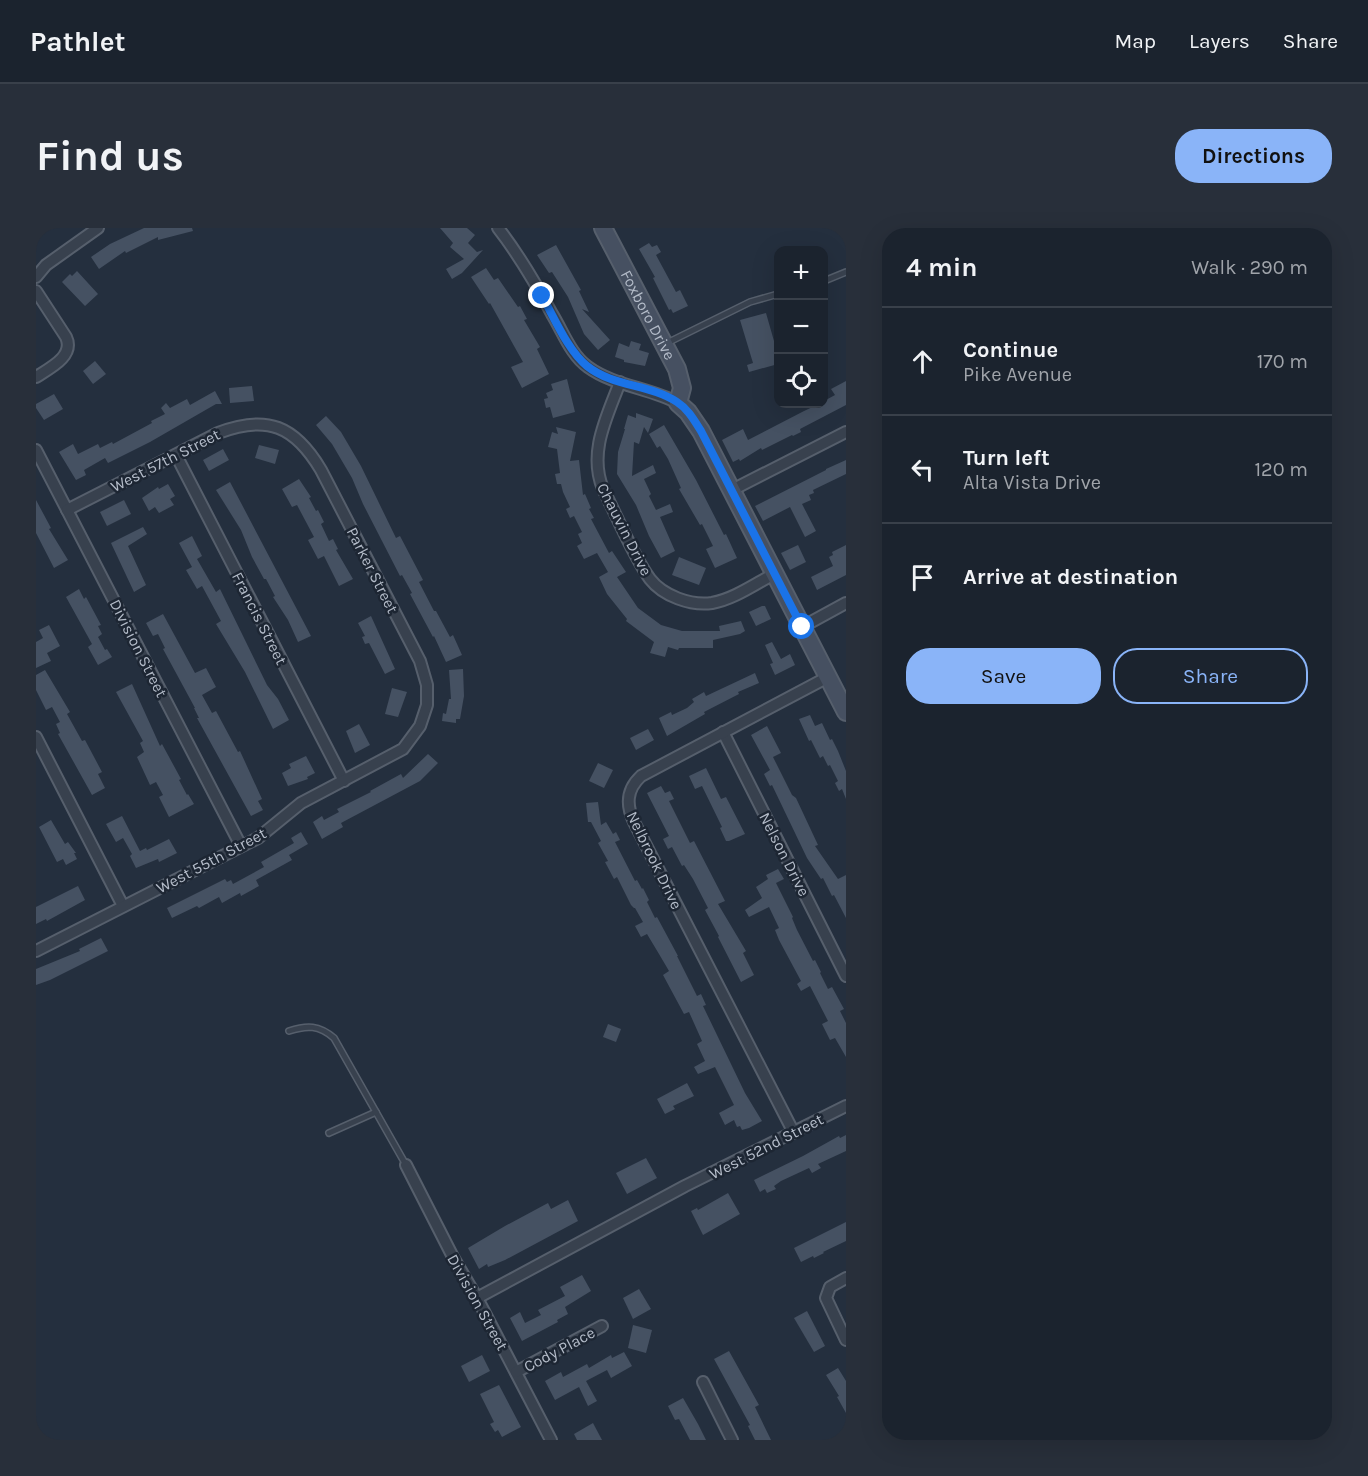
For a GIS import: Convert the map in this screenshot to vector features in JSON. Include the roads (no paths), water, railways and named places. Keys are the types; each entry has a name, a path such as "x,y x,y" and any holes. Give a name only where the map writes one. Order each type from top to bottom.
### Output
{"street":[{"path":"36,277 46,265 98,228"},
{"path":"498,228 522,261 577,356 597,373 666,396 688,412 701,431 846,712"},
{"name":"Foxboro Drive","path":"603,228 665,344 680,378 682,395 678,403"},
{"path":"36,291 69,344 61,360 40,375"},
{"name":"Chauvin Drive","path":"620,382 600,434 597,471 603,489 651,580 670,595 681,599 711,603 730,597 774,574"},
{"name":"West 57th Street","path":"67,510 218,433 235,426 266,425"},
{"name":"Parker Street","path":"266,425 293,435 310,451 420,661 427,685 427,705 420,726 411,740"},
{"path":"732,490 846,432"},
{"name":"Division Street","path":"36,450 241,846"},
{"name":"Francis Street","path":"176,455 344,781"},
{"path":"802,627 846,603"},
{"name":"Nelbrook Drive","path":"794,1133 639,833 628,806 630,791 641,776 828,677"},
{"name":"Nelson Drive","path":"723,732 846,976"},
{"path":"36,737 123,906"},
{"name":"West 55th Street","path":"36,951 241,846 267,831 291,810 392,756 411,740"},
{"name":"West 52nd Street","path":"477,1298 685,1186 846,1106"},
{"name":"Division Street","path":"406,1165 551,1440"},
{"path":"846,1278 828,1290 826,1298 846,1340"},
{"name":"Cody Place","path":"516,1372 602,1326"},
{"path":"703,1382 732,1440"}],"lane":[{"path":"828,279 846,272"},
{"path":"665,344 750,302 774,295"},
{"path":"289,1031 310,1026 317,1027 334,1038 406,1165"},
{"path":"329,1133 376,1112"}]}
